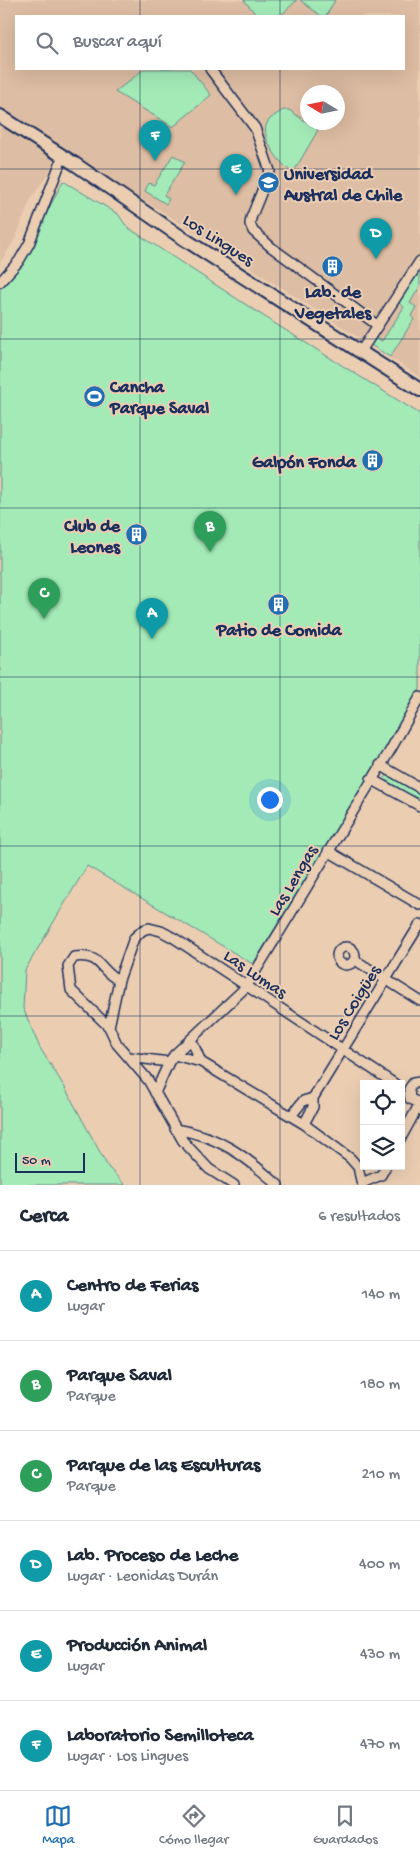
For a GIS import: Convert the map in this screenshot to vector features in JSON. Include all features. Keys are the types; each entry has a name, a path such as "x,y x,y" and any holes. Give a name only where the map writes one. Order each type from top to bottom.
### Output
{"main road":[{"name":"Los Lingues","path":"0,116 63,156 181,237 420,390"}],"street":[{"path":"211,70 255,128 270,171 250,224 253,231 271,247 377,325"},
{"path":"0,282 20,261 29,244 63,156"},
{"path":"361,351 420,261"},
{"name":"Las Lengas","path":"155,1092 172,1059 246,987 420,697"},
{"path":"380,765 420,788"},
{"path":"371,779 420,806"},
{"path":"328,851 420,905"},
{"name":"Los Coigües","path":"304,1124 313,1107 313,1098 420,924"},
{"name":"Las Lumas","path":"109,1026 119,980 134,938 142,930 149,928 161,931 174,938 389,1080"},
{"path":"119,980 113,977 98,961 85,956 74,957 68,966 72,990 109,1026 117,1044 155,1092 183,1141 201,1162 234,1185"},
{"path":"355,960 420,1001"},
{"path":"191,1039 201,1062"},
{"path":"129,1057 201,1062 304,1124 350,1158 358,1167 362,1184 381,1175 384,1170"},
{"path":"405,1131 420,1103 410,1099 405,1090 420,1082"},
{"name":"Los Coigües","path":"291,1116 303,1101 313,1098"},
{"path":"175,1129 208,1137 234,1149 278,1185"}],"shaded area":[{"name":"Universidad Austral de Chile","path":"0,0 420,0 420,377 187,227 68,154 63,156 52,168 31,198 16,237 0,263"}],"green space":[{"path":"244,0 297,0 281,15 256,15"},
{"path":"300,0 335,0 327,15 320,15"},
{"path":"143,70 191,70 211,95 173,127 115,92"},
{"path":"283,110 289,110 300,118 300,130 318,130 293,173 271,149 266,133 266,125 270,119"},
{"path":"173,155 185,162 164,195 169,199 166,204 145,191 149,183 154,185"},
{"path":"63,181 118,214 127,227 274,323 420,414 420,689 380,758 253,964 87,866 25,970 23,1008 40,1048 64,1086 108,1167 125,1185 0,1185 0,290 23,259"},
{"path":"420,269 420,286 410,303 416,307 411,316 414,319 390,357 371,345 376,338 382,341 404,307 399,303"},
{"path":"387,775 420,794 420,801 384,779"}],"place":[{"name":"Laboratorio Semilloteca","path":"155,161"},
{"name":"Universidad Austral de Chile","path":"268,183"},
{"name":"Producción Animal","path":"236,195"},
{"name":"Lab. Proceso de Leche","path":"376,259"},
{"name":"Lab. de Vegetales","path":"333,266"},
{"name":"Cancha Parque Saval","path":"94,396"},
{"name":"Galpón Fonda","path":"372,461"},
{"name":"Club de Leones","path":"136,535"},
{"name":"Parque Saval","path":"210,552"},
{"name":"Patio de Comida","path":"279,604"},
{"name":"Parque de las Esculturas","path":"44,619"},
{"name":"Centro de Ferias","path":"152,639"}]}
